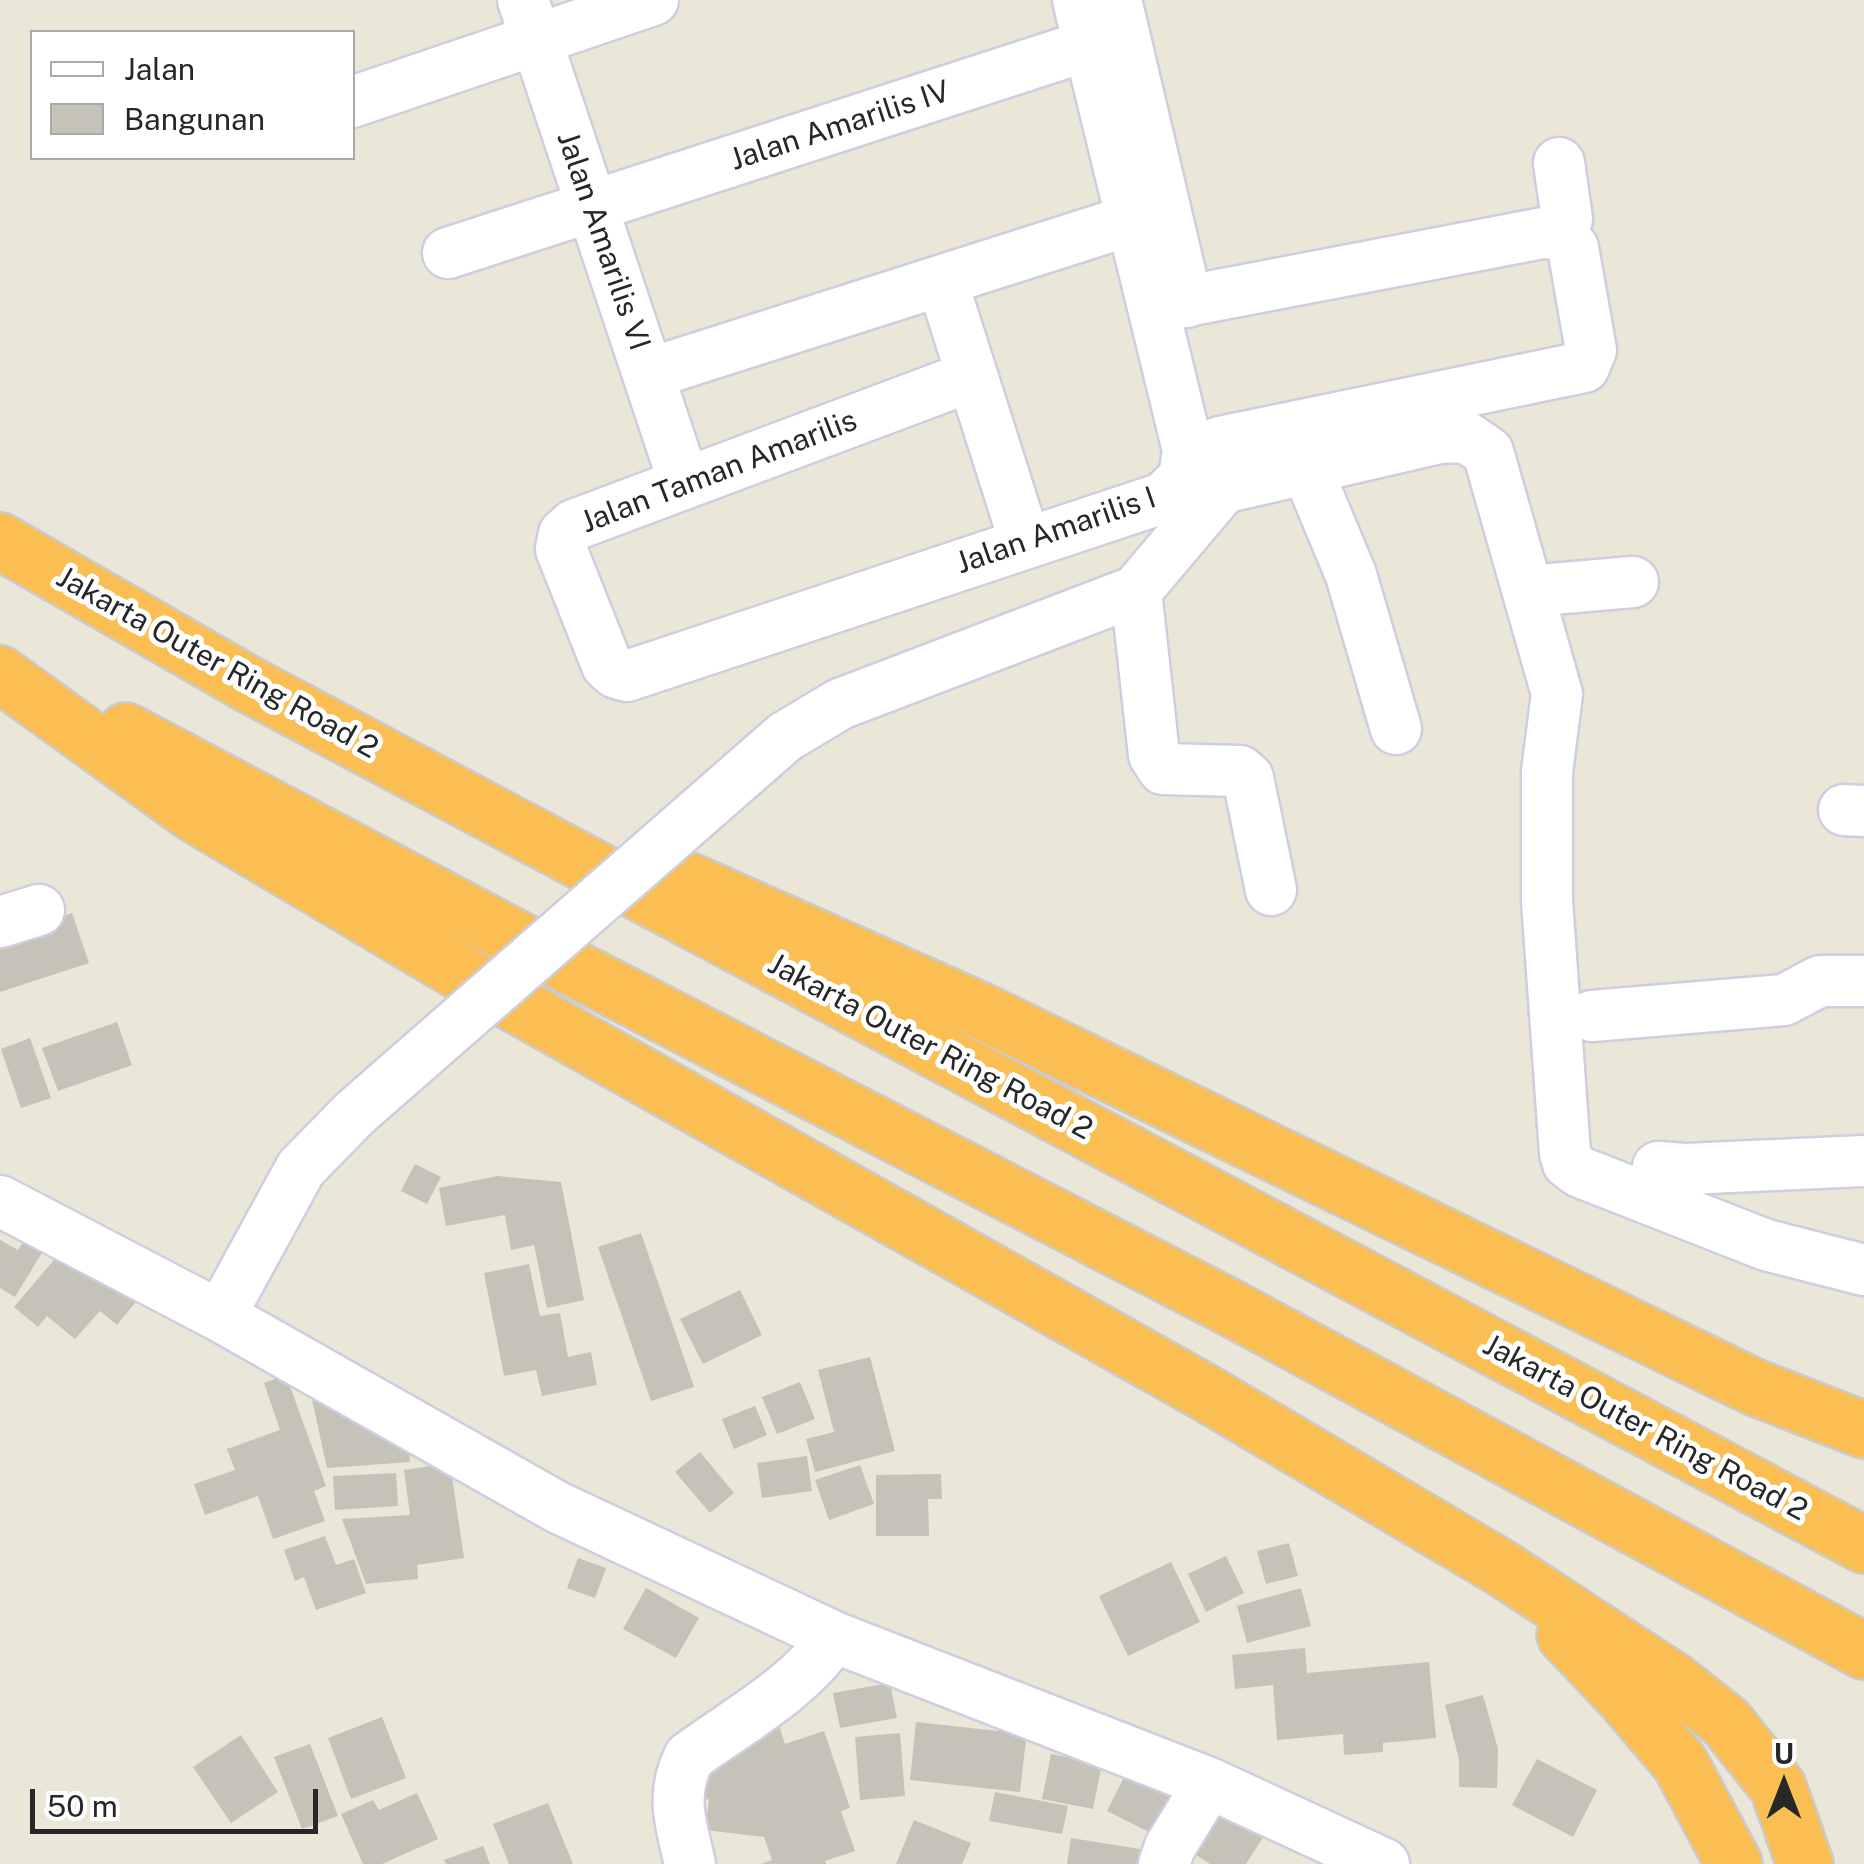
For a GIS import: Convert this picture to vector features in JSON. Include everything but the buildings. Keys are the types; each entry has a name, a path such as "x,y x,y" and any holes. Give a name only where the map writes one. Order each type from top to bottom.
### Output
{"highway":[{"name":"Jakarta Outer Ring Road 2","path":"0,541 248,684 1864,1545"},
{"path":"0,666 1233,1309 1864,1651"},
{"path":"0,674 194,814 492,991 1206,1393 1500,1567 1674,1681 1726,1722 1778,1787 1805,1864"},
{"path":"248,684 981,1012 1754,1387 1864,1430"},
{"path":"1500,1567 1622,1695 1680,1763 1733,1862"}],"street":[{"path":"355,101 529,20 653,0"},
{"path":"1116,0 1221,465"},
{"name":"Jalan Amarilis VI","path":"529,20 684,482"},
{"name":"Jalan Amarilis IV","path":"448,253 592,206 1083,22"},
{"name":"Jalan Amarilis I","path":"627,676 1163,498 1184,478 1188,450 1083,22"},
{"path":"1560,163 1567,219 1561,234"},
{"path":"648,374 1131,220"},
{"path":"220,1316 301,1168 355,1114 785,737 840,704 1136,591 1221,465 1584,368 1590,350 1573,248 1561,234 1543,233 1186,301"},
{"path":"942,280 1025,542"},
{"name":"Jalan Taman Amarilis","path":"627,676 608,665 561,549 564,534 574,525 972,376"},
{"path":"1221,465 1306,467 1440,438 1466,437 1488,452 1557,694 1548,772 1547,901 1564,1153 1568,1163 1580,1172 1766,1245 1864,1270"},
{"path":"1306,467 1352,575 1396,729"},
{"path":"1528,591 1633,582"},
{"path":"1136,591 1154,755 1163,769 1240,771 1248,778 1271,890"},
{"path":"1592,1016 1784,1000 1820,981 1864,981"},
{"path":"1658,1167 1864,1161"},
{"path":"0,1201 220,1316 557,1507 834,1637 1209,1784 1307,1849 1384,1864"},
{"path":"690,1864 676,1799 679,1778 689,1758 799,1676 821,1656 834,1637"},
{"path":"1164,1864 1209,1784"}]}
